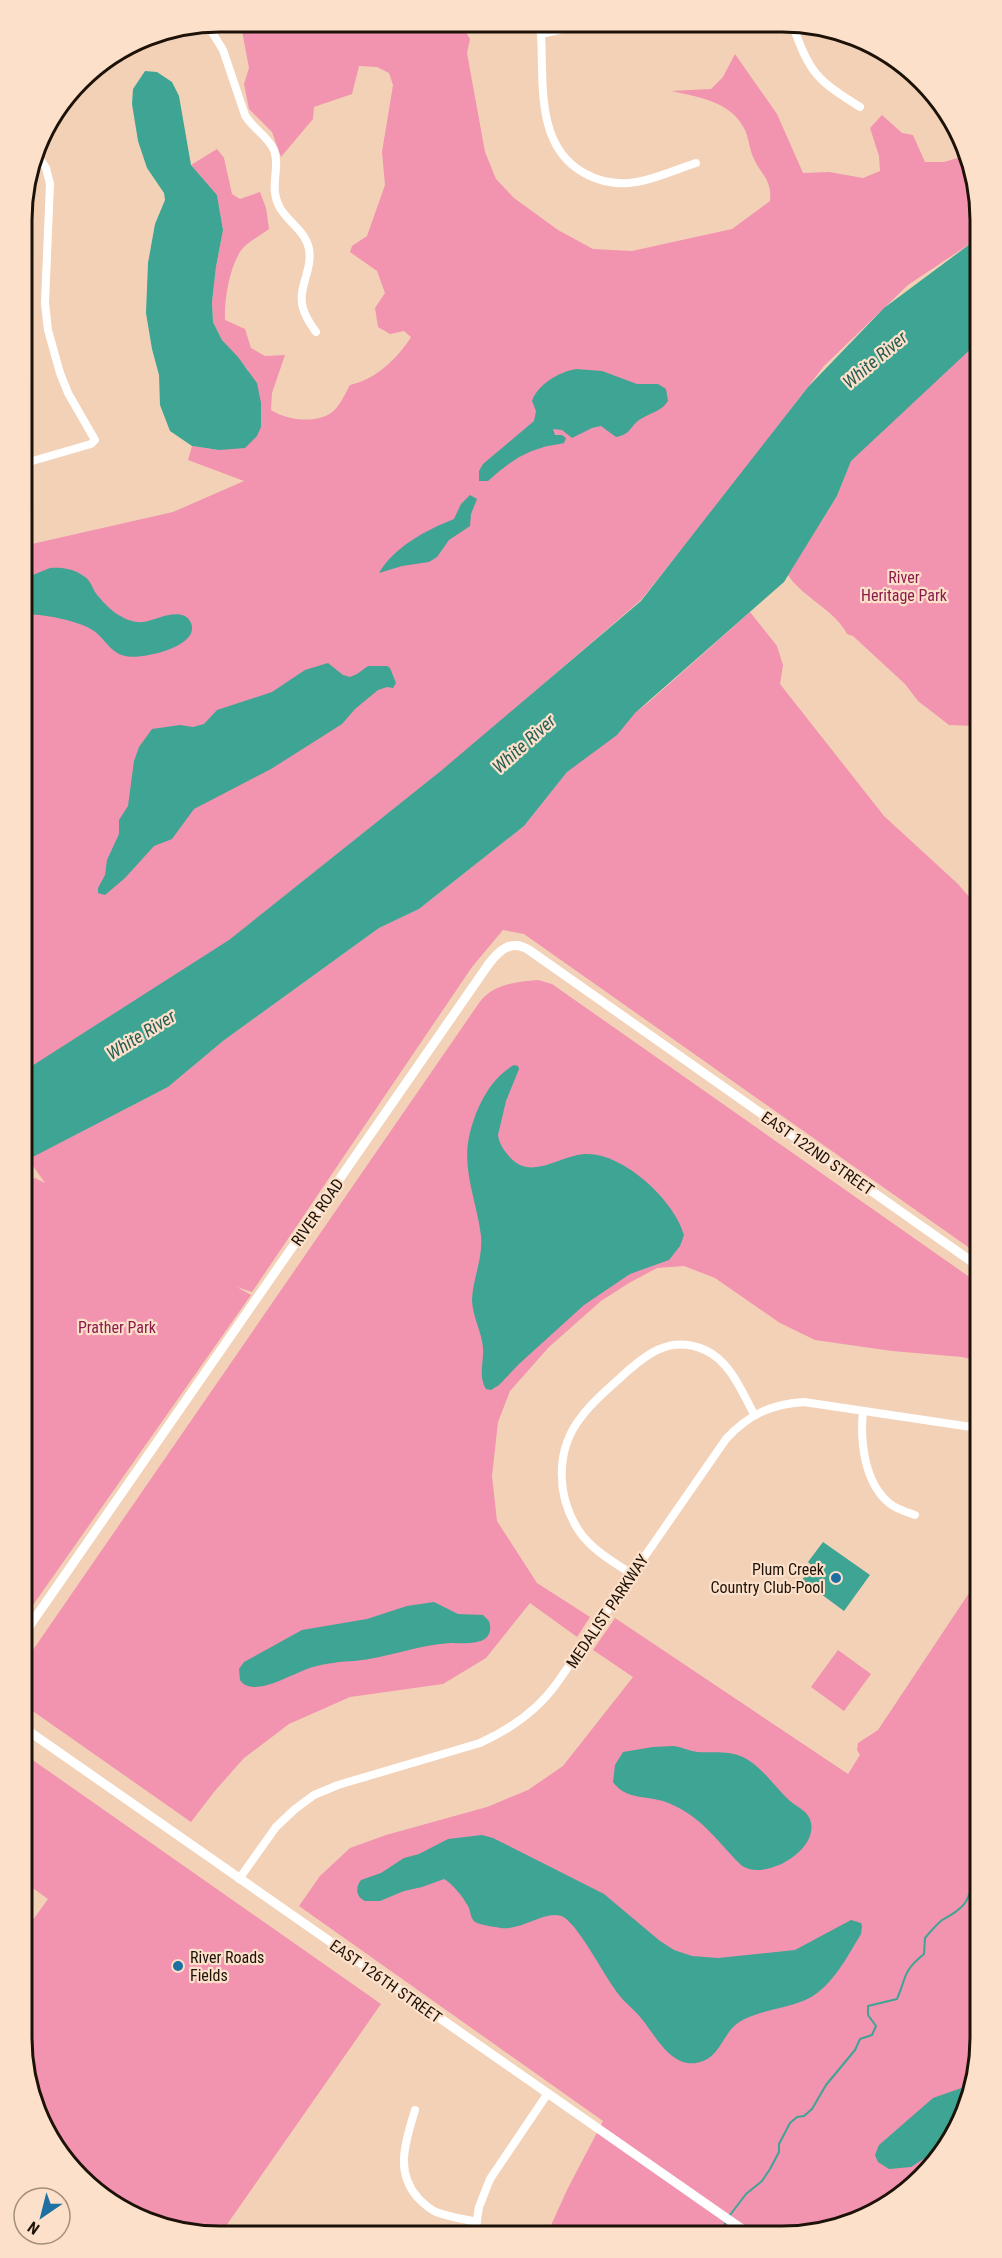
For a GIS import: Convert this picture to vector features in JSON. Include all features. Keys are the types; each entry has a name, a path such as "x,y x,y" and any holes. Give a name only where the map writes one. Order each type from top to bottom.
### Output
{"street":[{"path":"540,31 546,121 554,142 574,166 589,176 604,181 628,183 696,163"},
{"path":"541,34 554,31"},
{"path":"212,32 223,50 245,115 273,149 274,187 280,209 302,233 308,245 310,261 301,298 307,317 316,332"},
{"path":"795,32 804,58 816,75 832,90 860,107"},
{"path":"32,461 91,444 95,440 68,393 57,365 48,330 45,303 50,184 46,168 41,161"},
{"name":"RIVER ROAD","path":"31,1623 498,952 513,945 526,947 657,1041"},
{"name":"EAST 122ND STREET","path":"657,1041 970,1260"},
{"path":"632,1574 604,1556 583,1536 566,1504 562,1483 563,1460 568,1440 581,1417 648,1354 673,1344 700,1348 721,1360 754,1414"},
{"name":"MEDALIST PARKWAY","path":"239,1879 276,1827 294,1809 314,1796 338,1785 480,1743 518,1722 540,1704 726,1439 754,1414 779,1405 804,1402 970,1427"},
{"path":"863,1411 862,1445 875,1484 888,1502 915,1515"},
{"name":"EAST 126TH STREET","path":"31,1733 740,2226"},
{"path":"476,2226 483,2195 494,2172 548,2093"},
{"path":"415,2110 402,2162 408,2182 422,2203 434,2211 477,2222"}],"green space":[{"path":"242,31 466,31 470,39 467,53 485,152 496,179 514,198 558,230 593,249 632,251 732,229 770,201 768,183 754,159 746,132 738,119 722,106 671,91 711,89 723,77 735,54 777,114 803,173 829,172 863,178 880,171 879,156 870,128 882,115 902,133 913,135 925,162 944,162 959,157 969,195 970,244 908,285 824,366 641,600 455,760 218,949 64,1051 32,1067 32,544 173,512 244,481 188,460 192,446 219,450 248,370 222,340 213,322 212,302 223,230 217,195 191,165 217,149 224,158 232,194 240,199 260,192 266,208 269,229 240,251 232,270 227,291 225,320 245,329 251,348 265,356 285,355 272,393 271,410 284,416 309,420 331,413 337,408 350,385 368,378 385,367 400,353 411,337 404,331 390,334 378,327 375,308 385,293 377,271 350,252 352,246 367,236 385,185 382,152 393,85 389,73 377,67 359,66 352,94 314,107 313,119 281,157 272,132 249,109 244,84 249,68"},
{"name":"River Heritage Park","path":"970,346 970,726 949,725 918,701 905,684 853,636 847,634 835,618 801,590 788,575 837,496 853,455"},
{"name":"Prather Park","path":"750,612 777,646 783,665 780,684 884,816 970,898 970,1248 524,934 503,930 472,967 252,1292 237,1287 251,1295 31,1608 31,1179 35,1178 45,1183 31,1164 31,1157 168,1087 223,1041 379,928 419,909 524,826 578,758 650,701"},
{"path":"538,980 552,984 970,1277 970,1359 815,1340 780,1323 715,1278 684,1266 657,1268 629,1283 601,1301 549,1347 510,1391 498,1422 492,1476 497,1521 537,1583 590,1617 577,1637 530,1603 486,1658 443,1684 350,1697 289,1724 244,1758 191,1822 31,1710 31,1652 479,1003 491,992 513,983"},
{"path":"970,1592 970,2051 964,2087 956,2111 939,2143 907,2180 877,2201 831,2220 807,2225 783,2226 551,2226 603,2121 299,1906 320,1876 350,1848 386,1835 487,1807 528,1790 563,1766 633,1677 593,1650 615,1618 848,1774 860,1755 857,1750 858,1743 878,1730"},
{"path":"838,1650 871,1674 844,1711 811,1687"},
{"name":"River Roads Fields","path":"31,1759 381,2004 226,2226 183,2223 147,2212 125,2201 105,2188 87,2171 70,2153 57,2133 38,2087 31,2039 31,1922 48,1899 31,1887"}],"water":[{"path":"145,71 157,72 172,82 179,96 191,165 217,195 223,230 212,302 213,322 222,340 257,383 261,403 261,427 257,436 245,448 219,450 192,446 170,431 160,405 159,375 146,313 148,263 155,224 165,200 164,193 147,168 138,141 132,104 133,89"},
{"name":"White River","path":"970,244 970,350 851,461 837,496 784,582 635,713 617,735 567,772 524,826 419,909 379,928 223,1041 168,1087 31,1158 32,1066 229,940 442,770 641,601 808,387 884,308"},
{"path":"576,369 602,371 637,384 658,384 666,389 668,401 658,410 639,420 621,436 616,437 601,426 572,438 562,430 553,429 555,435 562,435 566,438 564,443 546,446 519,457 488,481 479,481 479,471 483,464 534,421 536,411 532,401 539,389 556,376"},
{"path":"470,495 477,499 471,514 470,526 449,540 437,557 429,562 402,566 379,573 402,547 433,528 454,519 461,504"},
{"path":"50,568 77,572 88,580 104,603 123,617 144,622 169,615 182,615 191,623 192,631 187,639 167,650 143,656 125,656 116,652 98,634 87,627 60,618 32,615 32,575"},
{"path":"328,663 343,675 350,677 368,666 387,666 396,683 393,688 378,690 355,709 342,724 271,769 194,809 172,839 154,846 125,878 105,895 98,893 98,888 105,875 107,860 119,834 119,820 128,806 134,761 139,747 152,729 180,725 193,727 204,724 217,710 272,692 305,670"},
{"path":"514,1065 519,1069 506,1101 498,1135 508,1155 526,1167 545,1165 585,1154 615,1161 631,1170 659,1194 679,1222 684,1235 680,1246 669,1260 630,1274 584,1305 491,1390 486,1389 482,1379 482,1342 472,1305 481,1252 481,1236 467,1162 467,1150 472,1127 484,1096 497,1078"},
{"name":"Plum Creek Country Club-Pool","path":"823,1542 870,1575 844,1611 802,1580 812,1566 808,1562"},
{"path":"434,1602 458,1614 483,1615 490,1623 488,1636 473,1643 438,1644 366,1659 317,1666 264,1686 246,1685 240,1680 239,1669 244,1662 302,1630 367,1619 407,1606"},
{"path":"674,1746 697,1752 732,1753 750,1761 790,1801 808,1815 811,1834 806,1844 797,1854 774,1867 762,1870 751,1869 741,1865 706,1828 687,1812 663,1801 629,1794 613,1782 615,1765 623,1752"},
{"path":"482,1835 493,1838 604,1894 660,1941 674,1950 692,1956 718,1958 795,1950 851,1920 861,1923 861,1934 844,1963 830,1981 813,1996 739,2022 710,2057 703,2061 683,2062 666,2051 641,2018 620,1996 584,1940 565,1918 551,1915 509,1928 480,1924 473,1920 463,1899 444,1879 380,1901 365,1901 358,1895 361,1880 381,1873 404,1858 419,1854 448,1839"},
{"path":"964,2087 951,2122 930,2154 911,2167 889,2169 878,2162 875,2155 879,2145 933,2098"}],"waterway":[{"path":"730,2215 746,2194 762,2181 770,2169 790,2123 812,2109 826,2085 855,2050 860,2039 872,2035 876,2026 868,2015 868,2006 897,1999 908,1970 924,1954 925,1938 940,1922 957,1911 965,1903 970,1893"},
{"path":"724,2226 727,2220"}],"place":[{"name":"Plum Creek Country Club-Pool","path":"836,1578"},
{"name":"River Roads Fields","path":"178,1966"}]}
